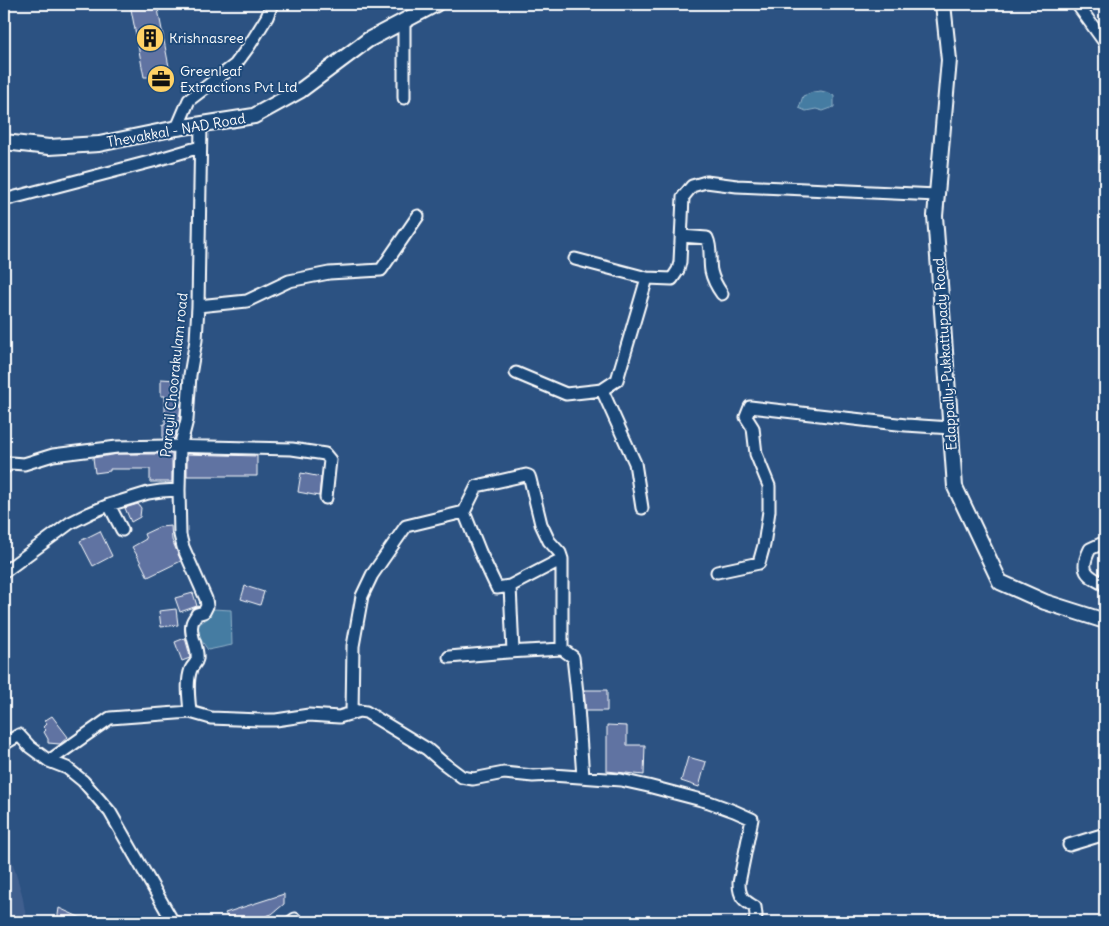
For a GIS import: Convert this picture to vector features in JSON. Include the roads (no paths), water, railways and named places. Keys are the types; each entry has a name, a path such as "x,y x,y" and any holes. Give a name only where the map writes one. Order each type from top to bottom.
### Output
{"main road":[{"name":"Thevakkal - NAD Road","path":"4,142 49,147 99,144 177,128 254,116 301,90 368,40 436,4"},
{"name":"Edappally-Pukkattupady Road","path":"943,4 949,60 936,216 955,487 1000,582 1045,602 1105,621"}],"street":[{"path":"177,128 188,100 235,65 267,17 272,4"},
{"path":"1077,4 1105,43"},
{"path":"404,22 404,98"},
{"name":"Parayil Choorakulam road","path":"179,490 180,447 187,420 190,375 196,340 201,194 201,124"},
{"path":"4,200 154,161 200,147"},
{"path":"575,259 647,278 672,280 680,262 683,197 692,186 706,182 737,186 937,195"},
{"path":"198,306 246,301 289,281 329,273 381,270 418,216"},
{"path":"681,236 707,238 710,244 711,271 715,283 722,294"},
{"path":"516,373 566,394 602,390 616,380 647,278"},
{"path":"602,390 636,463 642,508"},
{"path":"718,572 759,563 764,544 768,511 768,486 756,454 753,428 746,417 750,407 906,425 950,428"},
{"path":"4,468 11,463 24,464 53,455 117,447 292,449 325,454 330,460 326,498"},
{"path":"562,559 510,586 497,588 464,512 477,486 526,475 530,476 541,524 549,541 560,553 562,559 562,649"},
{"path":"4,572 70,523 109,505 148,493 179,490 180,535 183,547 206,599 207,606 204,612 198,614 192,624 197,660 191,667 188,682 190,712"},
{"path":"109,505 122,530"},
{"path":"352,713 353,646 362,596 372,575 406,526 464,512"},
{"path":"1105,542 1090,548 1085,559 1085,570 1090,577 1105,585"},
{"path":"510,586 514,652"},
{"path":"449,658 562,649 573,657 583,777"},
{"path":"49,761 110,718 190,712 211,718 276,720 310,715 339,717 352,713 366,712 427,749 462,777 473,778 504,773 621,780 708,802 734,810 752,819 740,889 741,896 748,904 755,907 756,915 754,922"},
{"path":"4,744 19,735 30,748 49,761 67,768 84,781 110,812 173,922"},
{"path":"1069,845 1105,834"}],"place":[{"name":"Krishnasree","path":"150,38"},
{"name":"Greenleaf Extractions Pvt Ltd","path":"161,79"}]}
